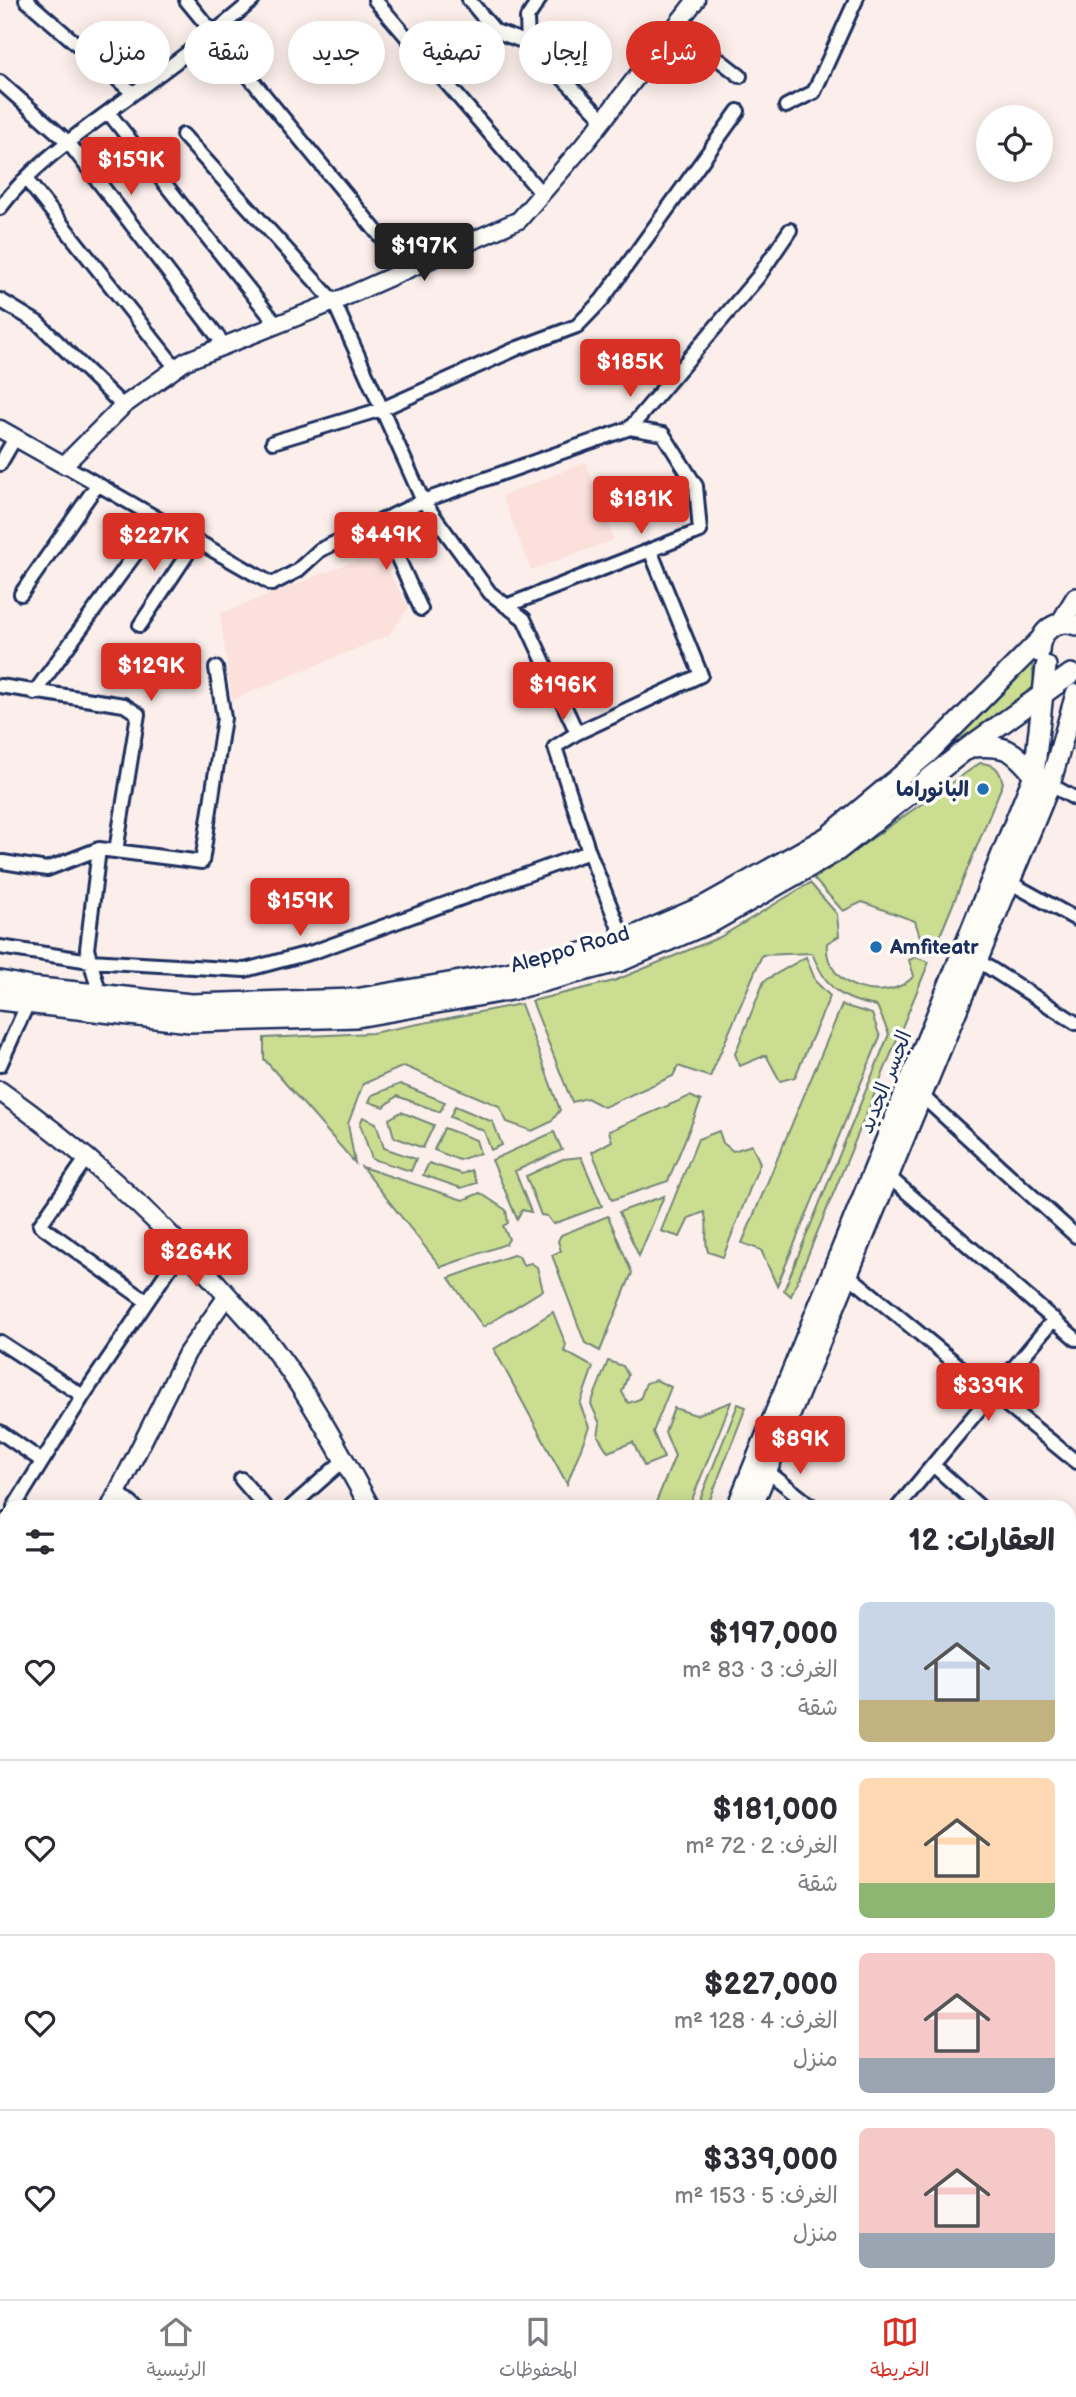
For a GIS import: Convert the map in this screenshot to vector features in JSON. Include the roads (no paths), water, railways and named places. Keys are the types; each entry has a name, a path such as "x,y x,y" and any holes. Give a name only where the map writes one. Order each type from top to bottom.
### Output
{"main road":[{"path":"1069,624 1076,598"},
{"name":"Aleppo Road","path":"0,981 100,995 191,1003 355,999 507,973 624,941 706,905 827,836 927,754 1048,629 1069,624"},
{"name":"الجسر الجديد","path":"755,1500 1009,882 1042,780 1046,666 1040,654 1040,640"},
{"path":"1046,666 1057,674 1074,674"},
{"name":"Aleppo Road","path":"0,1000 190,1021 356,1017 511,990 621,961 714,921 837,851 970,747 1045,691 1074,674"},
{"name":"الجسر الجديد","path":"740,1500 1076,694"},
{"path":"970,747 998,745 1010,750 1042,780"},
{"path":"0,1091 88,1156 184,1247 276,1352 325,1424 366,1500"}],"street":[{"path":"26,0 133,93"},
{"path":"186,0 205,21"},
{"path":"229,21 253,0"},
{"path":"374,0 542,194"},
{"path":"469,0 495,31 519,40"},
{"path":"527,21 539,0"},
{"path":"680,21 696,0"},
{"path":"786,106 814,92 856,0"},
{"path":"0,208 26,179 68,142 184,56"},
{"path":"721,61 740,76"},
{"path":"0,82 68,142 225,346"},
{"path":"257,84 408,270"},
{"path":"568,84 604,120"},
{"path":"64,465 123,405 177,368 519,220 632,84"},
{"path":"273,442 382,409 518,348 577,326 602,300 738,111"},
{"path":"108,112 278,325"},
{"path":"183,135 334,302 423,501 490,593 524,619 577,733"},
{"path":"26,179 177,368"},
{"path":"630,428 758,277 790,230"},
{"path":"0,300 38,323 123,405"},
{"path":"0,429 272,584 297,571 320,550 423,501 630,428 663,434 696,486 700,531 506,606"},
{"path":"0,464 15,438"},
{"path":"21,594 97,485"},
{"path":"34,693 160,520"},
{"path":"381,521 421,609"},
{"path":"140,625 196,541"},
{"path":"624,941 589,852 555,747 577,733 701,676 650,550"},
{"path":"0,877 2,863 47,869 99,849 202,862 224,718 216,668"},
{"path":"0,686 124,705 138,714 117,851"},
{"path":"1042,780 1076,799"},
{"path":"99,849 87,949 100,995"},
{"path":"0,947 90,961 245,970 313,952 589,852"},
{"path":"1009,882 1076,919"},
{"path":"977,960 1076,1023"},
{"path":"0,1065 27,1005"},
{"path":"921,1095 1076,1236"},
{"path":"88,1156 40,1225 146,1301"},
{"path":"888,1176 1076,1339"},
{"path":"19,1500 83,1396 184,1247"},
{"path":"848,1274 1076,1462"},
{"path":"115,1500 187,1353 227,1296"},
{"path":"904,1500 1054,1319"},
{"path":"0,1342 83,1396"},
{"path":"0,1432 42,1461"},
{"path":"299,1500 344,1460"},
{"path":"933,1465 972,1500"},
{"path":"767,1471 804,1500"},
{"path":"241,1479 259,1500"}],"place":[{"name":"البانوراما","path":"983,789"},
{"name":"Amfiteatr","path":"876,947"}]}
